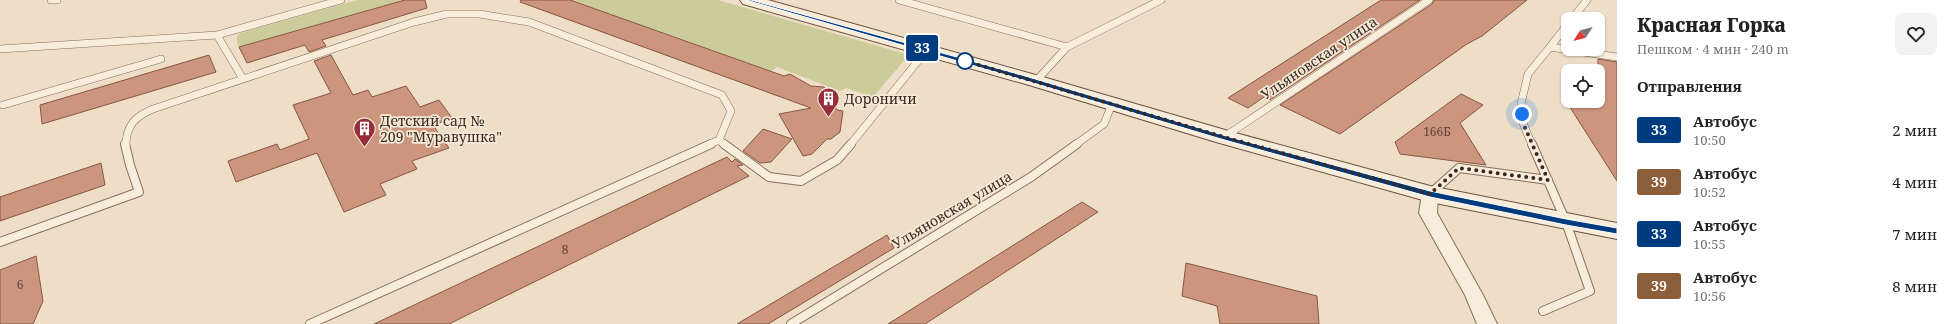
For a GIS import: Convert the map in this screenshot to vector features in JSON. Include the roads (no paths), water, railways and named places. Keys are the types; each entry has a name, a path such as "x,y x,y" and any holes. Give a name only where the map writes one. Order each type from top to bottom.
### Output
{"main road":[{"path":"749,0 1036,81 1224,137 1430,194 1617,231"}],"street":[{"path":"1430,194 1428,213 1474,295 1487,324"}],"lane":[{"path":"51,0 57,0"},
{"path":"0,49 217,35 341,0"},
{"path":"899,0 1067,47"},
{"path":"1036,81 1067,47 1161,0"},
{"name":"Ульяновская улица","path":"1224,137 1429,0"},
{"path":"1578,12 1587,0"},
{"path":"0,242 139,192 126,148 126,131 134,119 165,104 414,22 447,14 479,14 529,22 722,95 731,111 719,140 310,324"},
{"path":"1543,311 1590,291 1566,222 1523,123 1521,104 1528,74 1561,33"},
{"path":"217,35 243,79"},
{"path":"1550,47 1617,57"},
{"path":"719,140 769,177 800,181 836,160 872,120 927,50"},
{"path":"3,105 161,59"},
{"name":"Ульяновская улица","path":"791,324 1031,177 1104,124 1112,104"},
{"path":"1430,194 1459,168 1548,180"}],"place":[{"name":"Дороничи","path":"828,118"},
{"name":"Детский сад № 209 \"Муравушка\"","path":"364,148"}]}
